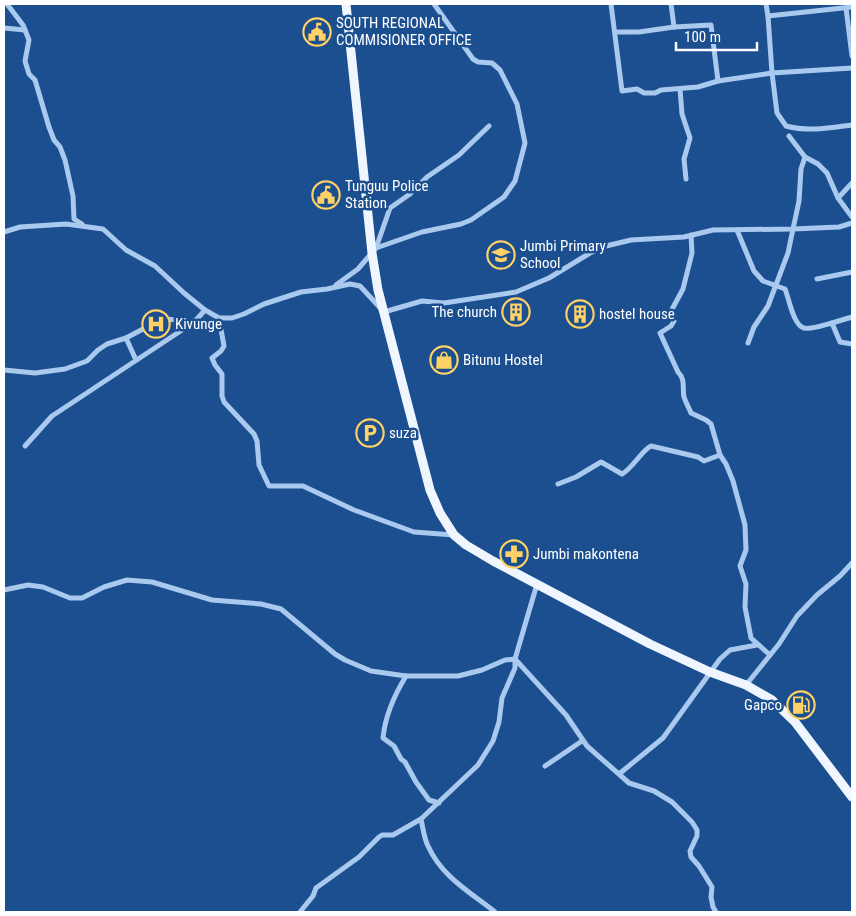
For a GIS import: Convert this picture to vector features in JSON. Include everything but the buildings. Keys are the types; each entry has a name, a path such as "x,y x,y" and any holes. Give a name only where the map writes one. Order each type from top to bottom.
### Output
{"main road":[{"path":"346,4 378,290 430,490 440,513 454,535 466,545 650,644 710,672 746,685 772,700 795,722 852,796"}],"street":[{"path":"8,4 25,30 29,44 26,50 26,64 29,74 34,80 51,133 60,147 65,160 73,196 74,219 80,224 90,227"},
{"path":"374,251 422,232 461,224 471,220 504,197 515,181 525,143 517,104 500,70 492,63 478,62 473,59 434,4"},
{"path":"611,4 622,91 637,89 650,93 772,73 852,68"},
{"path":"671,4 674,27"},
{"path":"766,4 777,113 786,126 819,130 852,125"},
{"path":"824,4 824,10"},
{"path":"768,16 852,7"},
{"path":"846,8 852,56"},
{"path":"616,32 711,26 718,81"},
{"path":"4,28 25,30"},
{"path":"680,89 682,114 690,138 684,159 686,179"},
{"path":"327,289 336,285 358,269 374,251 390,208 410,194 427,177 459,155 489,126"},
{"path":"789,136 806,158 818,164 828,173 838,198 852,217"},
{"path":"748,343 754,327 768,306 788,254 799,201 802,169 806,158"},
{"path":"838,198 852,183"},
{"path":"4,232 20,227 66,224 98,227 103,229 126,250 155,266 205,310 220,318 232,318 264,304 301,292 350,284 360,286 384,312 422,301 444,303 516,292 549,278 590,253 606,246 631,240 691,235 713,230 839,227 852,223"},
{"path":"737,230 754,271 763,281 785,289 789,304 800,326 806,329 852,317"},
{"path":"691,235 692,253 683,289 670,314 674,321 671,326 660,334 678,372 681,374 683,395 691,414 711,424 720,456 726,464 733,481 742,511 746,550 740,566 746,584 745,607 751,638 770,656"},
{"path":"817,279 852,272"},
{"path":"25,446 52,416 197,319 205,310"},
{"path":"220,318 224,346 212,358 222,374 222,396 224,402 254,434 257,441 259,465 269,486 303,486 354,510 414,532 454,535"},
{"path":"4,370 35,373 65,369 87,361 107,344 126,338 162,319 178,320 184,328"},
{"path":"832,323 840,342 852,344"},
{"path":"126,338 136,360"},
{"path":"558,484 576,477 601,462 622,474 639,459 645,449 651,446 698,457 704,461 720,456"},
{"path":"746,685 770,656 797,616 852,563"},
{"path":"4,590 28,586 43,587 70,598 82,598 104,586 127,580 152,582 212,600 261,604 281,609 335,654 345,660 371,671 406,676 458,676 482,670 505,660 515,659"},
{"path":"300,912 313,896 316,888 359,857 382,835 393,835 421,819 478,765 494,741 502,698 516,668 515,659 537,584"},
{"path":"619,774 663,738 710,672 730,650 757,645"},
{"path":"515,659 566,715 582,741 629,783 654,791 666,798 692,822 697,830 697,836 690,851 691,857 712,887 711,898 716,912"},
{"path":"406,676 397,690 384,727 384,738 394,746 416,782 430,800 439,803"},
{"path":"544,766 582,741"},
{"path":"421,819 427,846 447,876 495,912"}],"place":[{"name":"SOUTH REGIONAL COMMISIONER OFFICE","path":"317,32"},
{"name":"Tunguu Police Station","path":"326,195"},
{"name":"Jumbi Primary School","path":"501,255"},
{"name":"The church","path":"516,312"},
{"name":"hostel house","path":"580,314"},
{"name":"Kivunge","path":"156,324"},
{"name":"Bitunu Hostel","path":"444,360"},
{"name":"suza","path":"370,433"},
{"name":"Jumbi makontena","path":"514,554"},
{"name":"Gapco","path":"801,705"}]}
